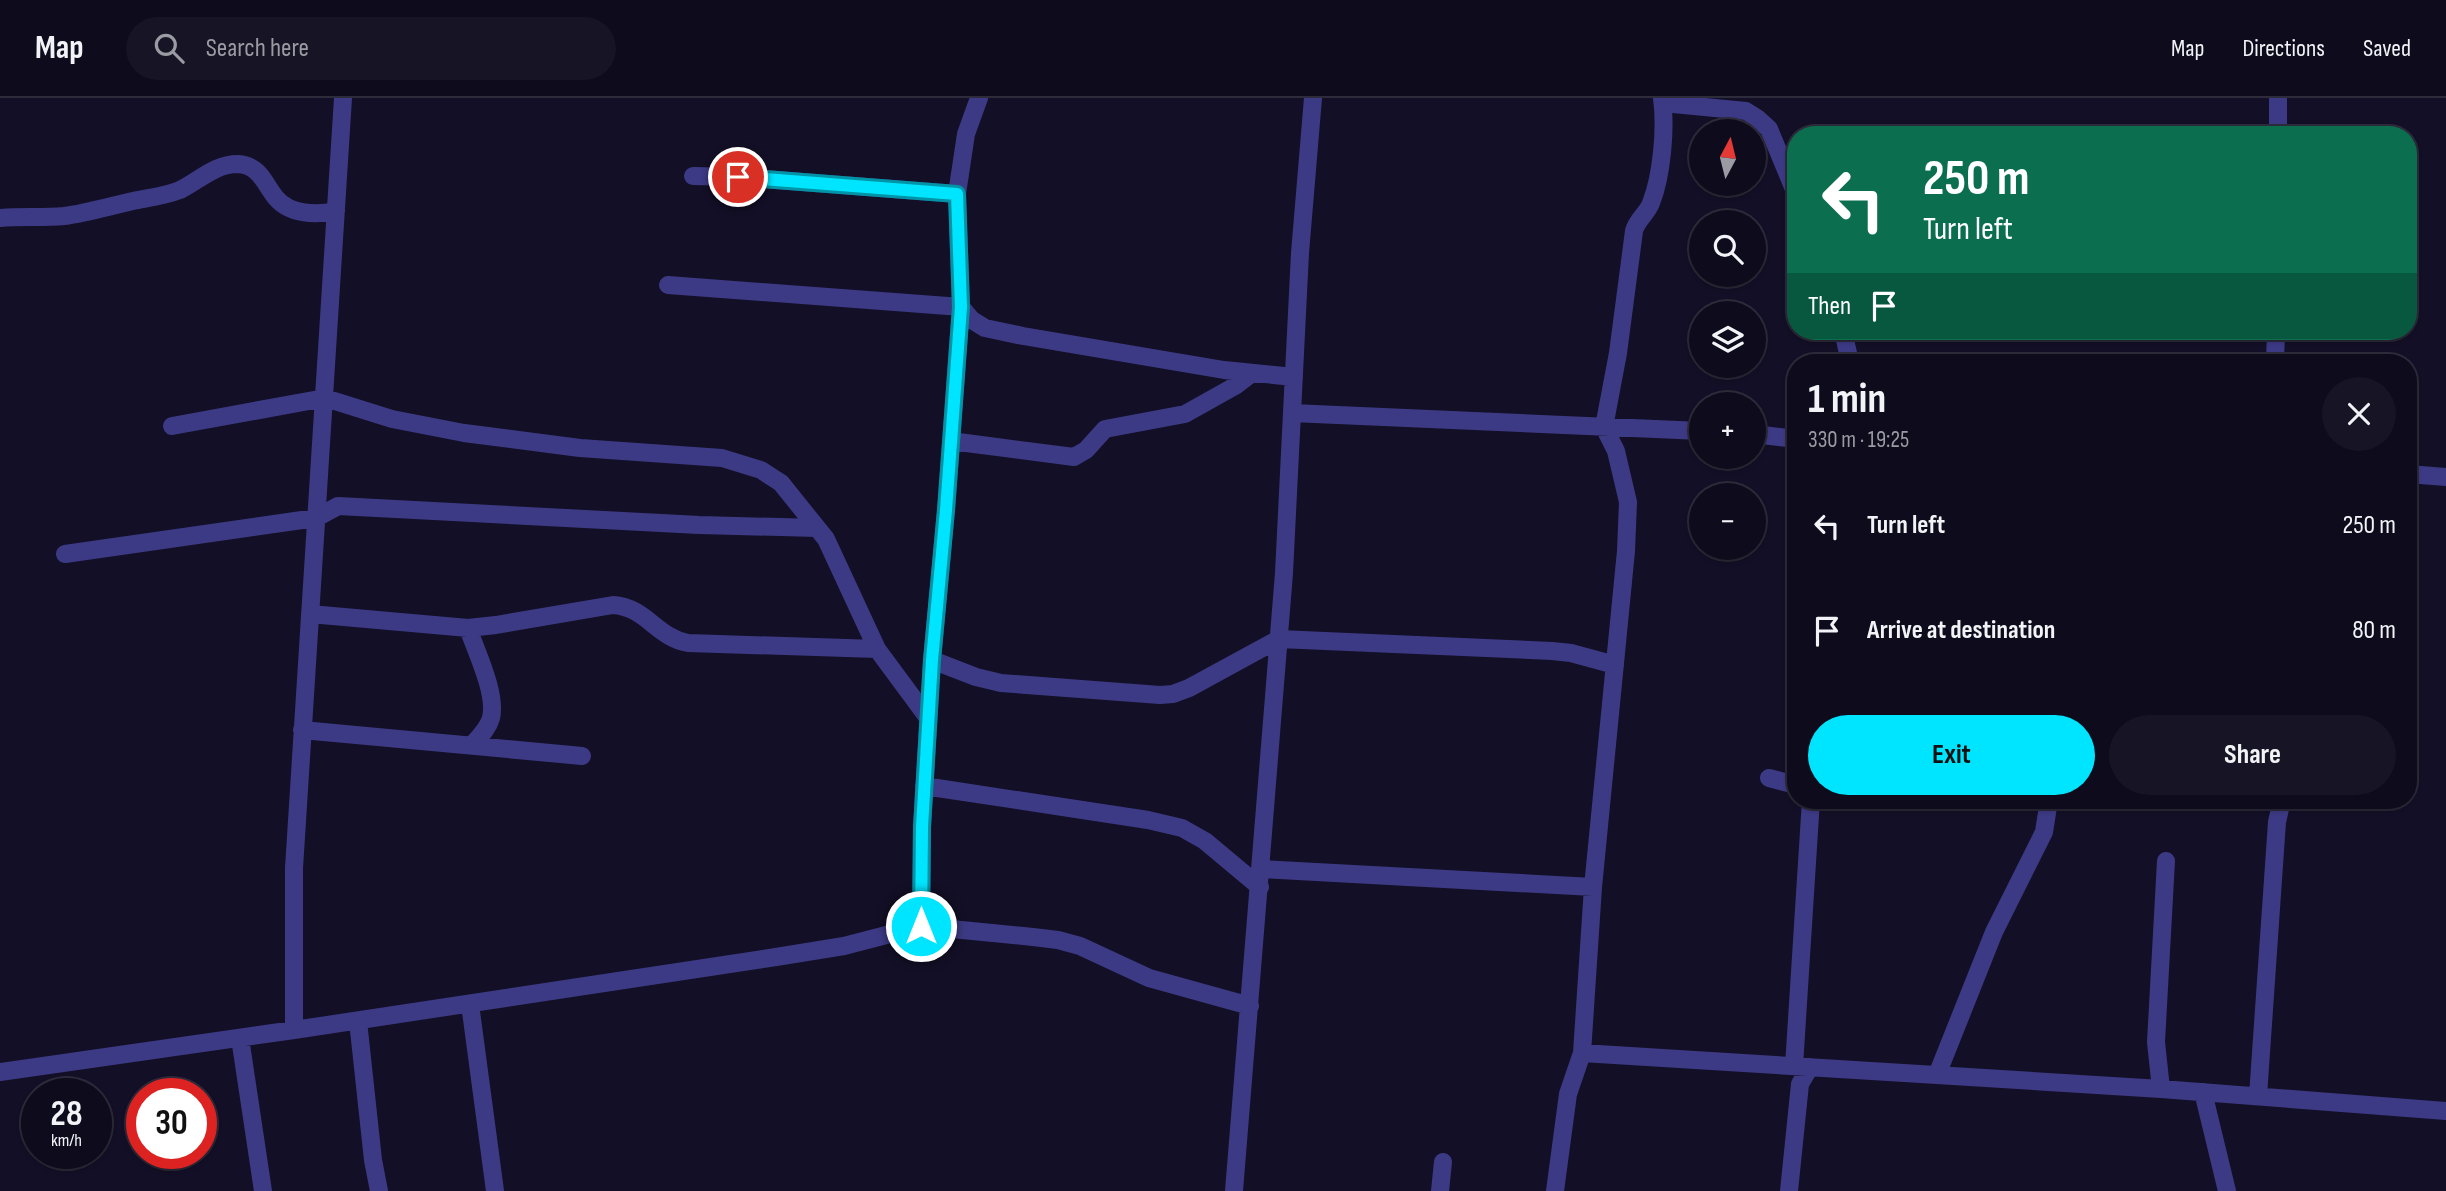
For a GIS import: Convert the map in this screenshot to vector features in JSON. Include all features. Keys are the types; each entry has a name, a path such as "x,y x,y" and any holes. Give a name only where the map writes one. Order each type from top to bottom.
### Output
{"street":[{"path":"294,1030 294,868 343,98"},
{"path":"921,926 928,718 961,307 957,194 966,134 979,98"},
{"path":"1234,1191 1279,639 1300,253 1312,98"},
{"path":"2278,98 2278,126"},
{"path":"1555,1191 1568,1094 1582,1053 1593,887 1626,551 1628,502 1616,451 1604,427 1618,353 1634,231 1637,222 1650,207 1658,182 1662,101 1746,111 1769,129 1787,172"},
{"path":"0,218 65,216 153,197 180,190 217,169 241,164 267,181 276,198 286,206 305,213 337,211"},
{"path":"693,176 957,194"},
{"path":"668,285 961,307 972,320 985,328 1098,349 1294,377"},
{"path":"951,441 1074,457 1086,450 1105,429 1185,414 1235,386 1252,373"},
{"path":"172,426 325,398 392,419 464,433 580,448 731,460 761,470 781,483 826,539 877,649 928,718"},
{"path":"1292,413 1689,431"},
{"path":"1766,435 1787,438"},
{"path":"2417,475 2446,477"},
{"path":"65,554 316,518 338,506 699,525 817,528"},
{"path":"310,614 468,628 613,605 640,612 674,641 877,649"},
{"path":"468,628 492,701 491,718 486,730 472,745"},
{"path":"932,660 976,677 1001,683 1173,694 1279,639 1552,651 1571,653 1615,666"},
{"path":"302,730 582,756"},
{"path":"1769,778 1787,783"},
{"path":"924,786 1148,820 1182,828 1260,878 1593,887"},
{"path":"1789,1191 1802,1066 1811,809"},
{"path":"1937,1075 1994,932 2044,832 2048,809"},
{"path":"2258,1096 2279,809"},
{"path":"2161,1089 2156,1042 2166,861"},
{"path":"0,1072 358,1021 844,946 921,926 1058,940 1080,946 1149,978 1250,1006"},
{"path":"470,1004 495,1191"},
{"path":"358,1021 373,1160 379,1191"},
{"path":"240,1038 263,1191"},
{"path":"1582,1053 2161,1089 2446,1111"},
{"path":"2203,1092 2227,1191"},
{"path":"1440,1191 1443,1162"}],"route":[{"path":"738,177 957,194 961,307 932,660 922,827 921,926"}]}
